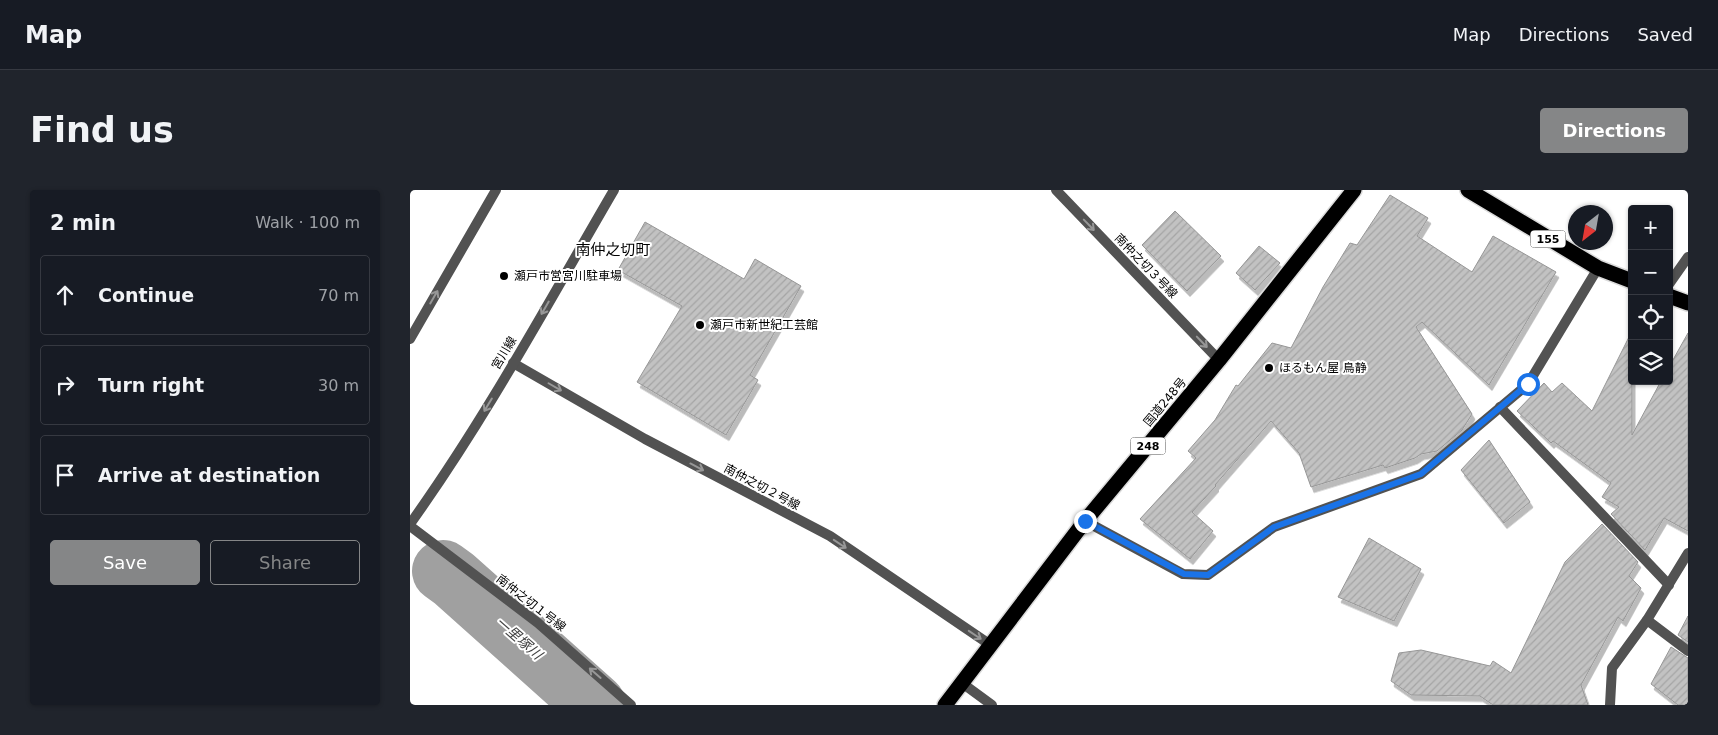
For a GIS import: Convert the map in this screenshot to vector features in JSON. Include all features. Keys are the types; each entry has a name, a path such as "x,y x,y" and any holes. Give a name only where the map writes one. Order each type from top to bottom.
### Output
{"highway":[{"name":"国道248号","path":"945,705 992,646 1085,521 1219,360 1354,190"},
{"name":"155","path":"1468,190 1598,268 1628,279"},
{"path":"1673,297 1688,303"}],"street":[{"path":"410,339 496,190"},
{"name":"宮川線","path":"410,525 442,480 614,190"},
{"name":"南仲之切３号線","path":"1056,190 1219,360"},
{"path":"1673,278 1688,257"},
{"path":"1085,521 1184,574 1208,575 1274,527 1421,474 1528,384 1598,268"},
{"name":"南仲之切２号線","path":"513,363 645,439 830,536 992,646"},
{"path":"1500,407 1669,585"},
{"name":"南仲之切１号線","path":"410,525 538,623 631,705"},
{"path":"1610,705 1612,668 1647,620 1688,553"},
{"path":"1647,620 1688,651"},
{"path":"962,683 992,705"}],"building":[{"path":"1390,195 1428,218 1417,236 1472,272 1493,236 1556,272 1489,385 1422,322 1416,327 1472,414 1462,430 1437,451 1421,454 1415,458 1385,468 1383,465 1311,487 1299,453 1271,421 1192,512 1213,531 1190,559 1140,519 1196,458 1188,451 1215,420 1236,385 1238,386 1272,343 1291,348 1323,287 1350,243 1357,245"},
{"path":"1175,211 1221,256 1187,291 1142,245"},
{"path":"645,222 744,279 755,259 801,286 750,375 758,380 726,435 637,382 682,306 618,270"},
{"path":"1259,246 1280,263 1255,290 1236,273"},
{"path":"1688,333 1688,531 1664,518 1645,550 1611,514 1619,507 1602,497 1611,483 1553,441 1551,443 1517,411 1544,383 1552,392 1562,383 1592,411 1628,339 1628,385 1632,385 1632,435 1659,385 1673,385 1673,360"},
{"path":"1489,440 1530,502 1504,523 1461,470"},
{"path":"1602,524 1638,562 1629,576 1641,588 1623,621 1618,617 1581,685 1588,705 1493,705 1480,696 1411,695 1391,681 1399,653 1421,650 1490,666 1493,661 1511,673 1565,562"},
{"path":"1369,538 1421,569 1394,621 1338,597"},
{"path":"1688,616 1688,642 1678,635"},
{"path":"1671,647 1688,658 1688,705 1678,705 1651,684"}],"waterway":[{"name":"一里塚川","path":"443,571 595,705"}],"place":[{"name":"瀬戸市営宮川駐車場","path":"504,276"},
{"name":"瀬戸市新世紀工芸館","path":"700,325"},
{"name":"ほるもん屋 鳥静","path":"1269,368"}],"district":[{"name":"南仲之切町","path":"613,250"}],"route":[{"path":"1085,521 1184,574 1208,575 1274,527 1421,474 1528,384"}]}
